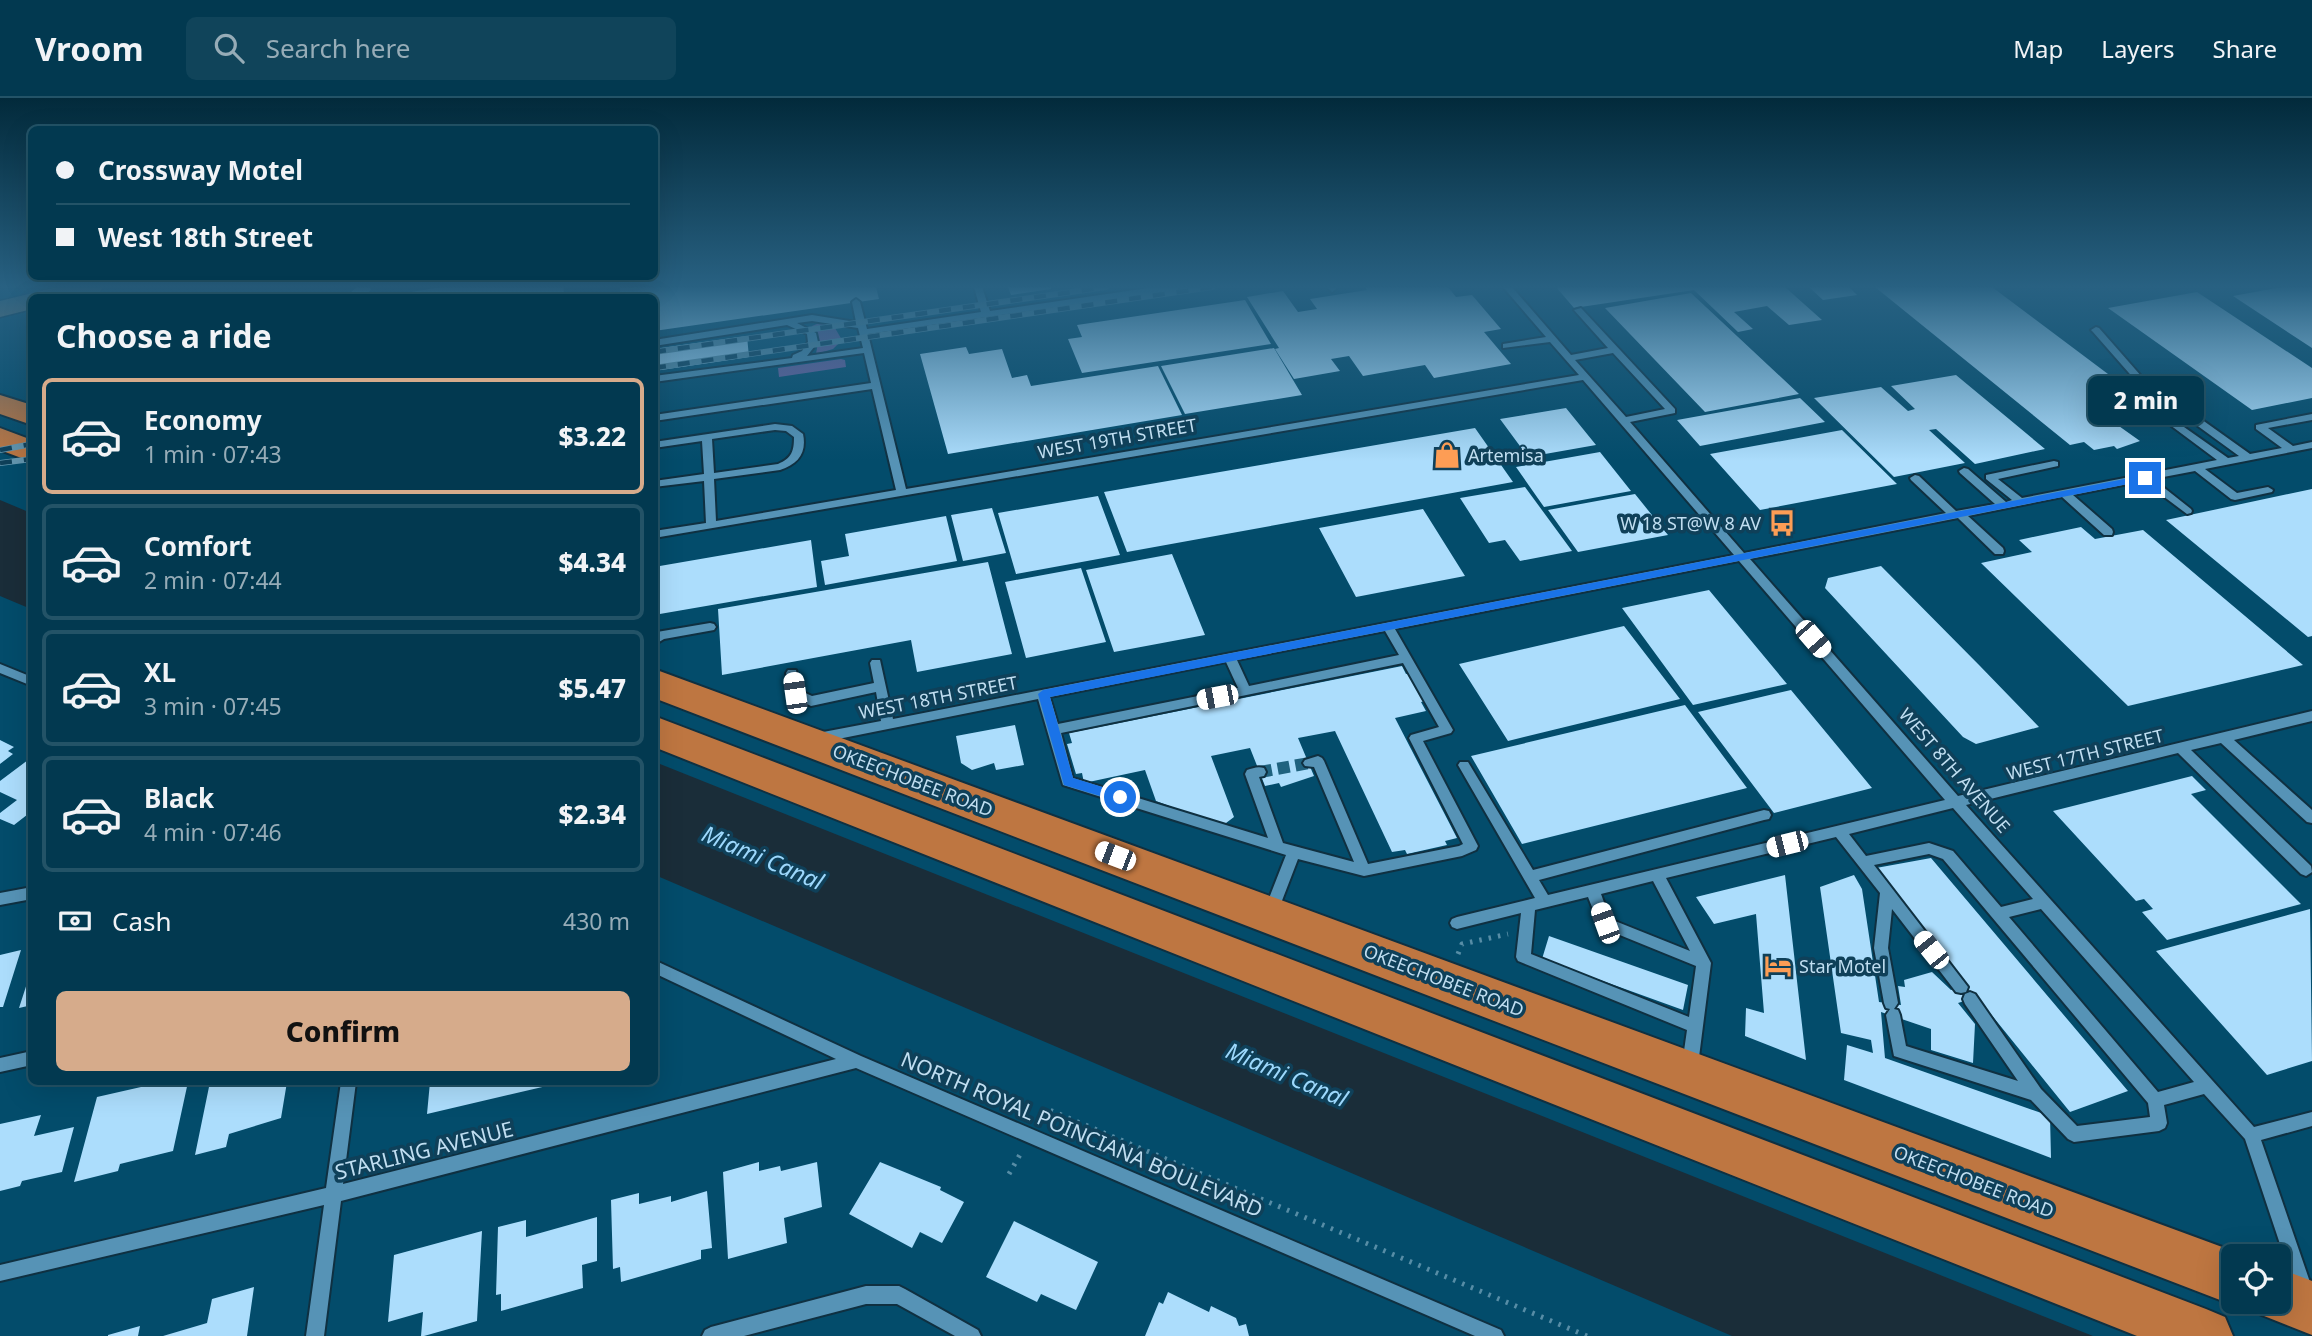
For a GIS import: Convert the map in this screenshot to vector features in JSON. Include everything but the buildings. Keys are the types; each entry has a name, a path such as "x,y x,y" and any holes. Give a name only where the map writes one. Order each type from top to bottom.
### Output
{"highway":[{"path":"0,404 28,414"},
{"path":"0,438 28,450"},
{"name":"OKEECHOBEE ROAD","path":"658,684 2221,1273"},
{"path":"658,733 2206,1336"}],"street":[{"path":"785,362 805,353 811,345"},
{"path":"868,345 902,492"},
{"path":"1506,346 1514,345"},
{"name":"WEST 8TH AVENUE","path":"1557,345 1956,803 2250,1135 2303,1306"},
{"path":"1609,345 1672,411 1623,421"},
{"path":"2109,345 2139,379 2247,457"},
{"path":"658,378 869,350"},
{"path":"1569,358 1615,351"},
{"name":"WEST 19TH STREET","path":"658,534 1585,377"},
{"path":"658,417 877,385"},
{"path":"2157,411 2226,462"},
{"path":"2291,449 2259,427 2312,417"},
{"path":"658,444 775,427 789,428 799,436 799,454 793,462 780,467 658,483"},
{"path":"707,437 711,525"},
{"name":"WEST 18TH STREET","path":"807,740 2312,445"},
{"path":"2020,502 1990,477 2054,464"},
{"path":"2196,467 2235,497 2268,490"},
{"path":"1964,471 2003,505"},
{"path":"1915,478 1999,551"},
{"path":"2145,478 2187,511"},
{"path":"2064,493 2108,532"},
{"path":"1043,694 1068,781 1294,852 1364,870 1462,850 1471,846 1415,738 1447,730 1388,626"},
{"path":"658,638 710,627"},
{"path":"1230,657 1245,691"},
{"path":"1054,730 1406,658"},
{"path":"876,663 888,724"},
{"path":"0,668 28,680"},
{"path":"792,673 795,693 811,701 881,686"},
{"name":"WEST 17TH STREET","path":"1457,923 2312,716"},
{"path":"2224,738 2306,806 2312,818"},
{"path":"2181,748 2306,870"},
{"path":"1308,763 1318,761 1364,870"},
{"path":"1464,765 1545,902"},
{"path":"1260,772 1251,774 1277,846"},
{"path":"1530,877 1764,816"},
{"path":"1839,831 1966,993 2036,1094 2074,1134 2159,1123 2155,1100 1948,855 1929,848 1864,862"},
{"path":"1269,914 1294,852"},
{"path":"1657,875 1704,963 1689,1073"},
{"path":"1593,891 1605,923 1704,963"},
{"path":"0,899 28,894"},
{"path":"1886,894 1881,948 1899,1051 2036,1094"},
{"path":"1998,914 2044,902"},
{"path":"1529,906 1523,957 1695,1026"},
{"name":"NORTH ROYAL POINCIANA BOULEVARD","path":"658,968 856,1061 1495,1336"},
{"path":"0,1065 28,1059"},
{"name":"STARLING AVENUE","path":"0,1273 332,1195 856,1061"},
{"path":"315,1336 348,1085"},
{"path":"2155,1100 2207,1086"},
{"path":"2250,1135 2312,1119"},
{"path":"711,1336 866,1295 899,1295 972,1336"}],"path":[{"path":"1457,956 1461,944 1526,929"},
{"path":"1009,1174 1047,1109 1587,1336"}],"shaded area":[{"path":"818,345 837,345 833,349 816,354"},
{"path":"845,360 846,367 779,377 778,368"}],"water":[{"path":"0,500 28,512 28,608 0,596"},
{"name":"Miami Canal","path":"658,764 2093,1336 1732,1336 658,876"}],"tunnel":[{"path":"1260,772 1309,763"}],"railway":[{"path":"658,351 704,345"},
{"path":"658,367 814,345"},
{"path":"0,450 28,445"},
{"path":"0,463 28,460"}],"place":[{"name":"Artemisa","path":"1447,455"},
{"name":"W 18 ST@W 8 AV","path":"1782,523"},
{"name":"Star Motel","path":"1778,966"}],"route":[{"path":"1120,797 1068,781 1043,694 2145,478"}]}
